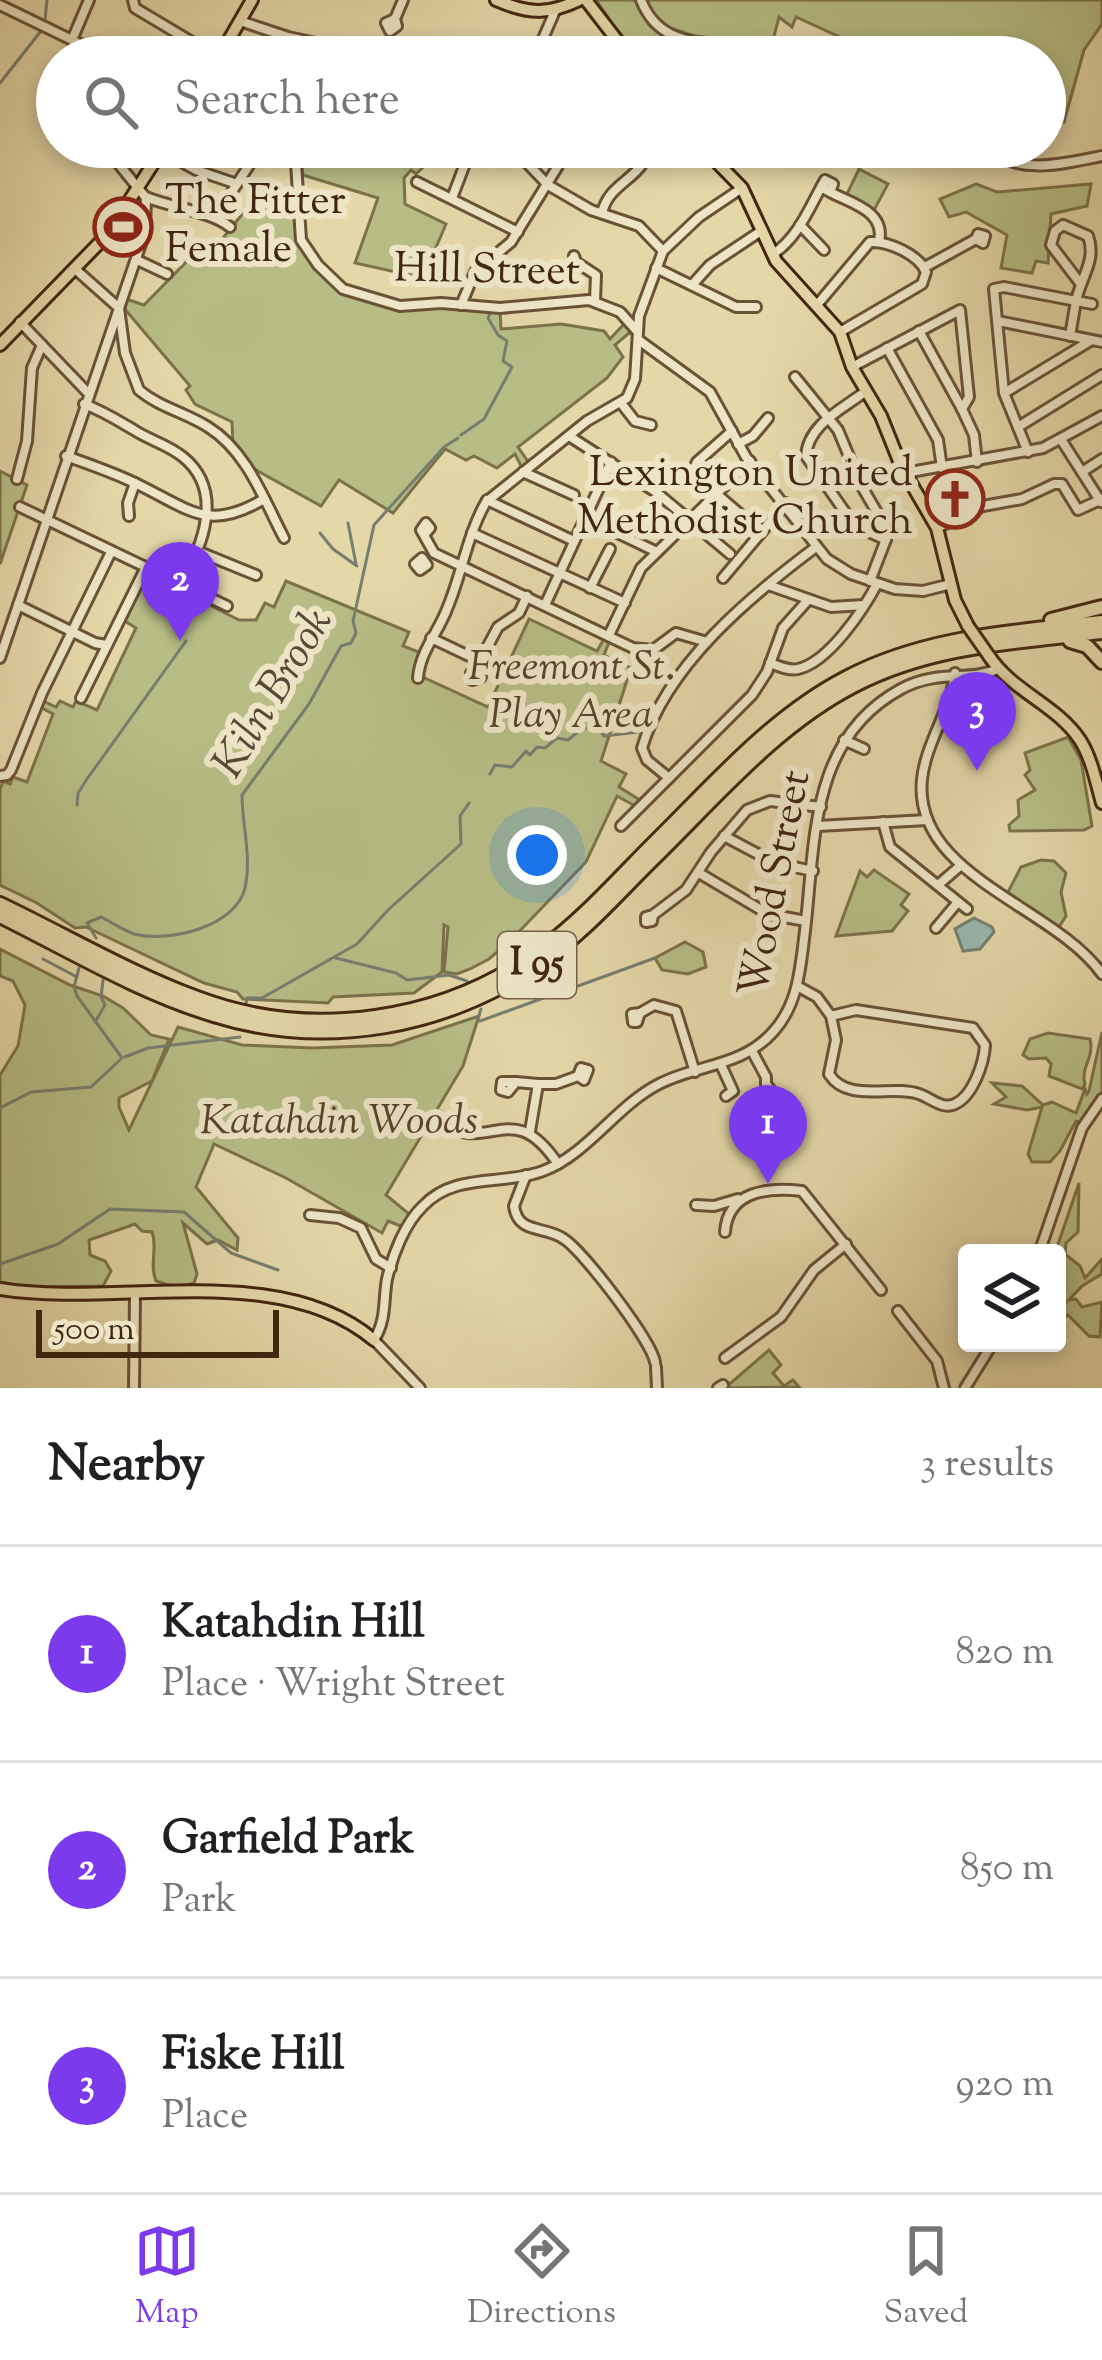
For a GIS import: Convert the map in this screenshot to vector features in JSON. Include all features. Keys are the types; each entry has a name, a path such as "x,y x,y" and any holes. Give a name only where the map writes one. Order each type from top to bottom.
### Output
{"highway":[{"name":"I 95","path":"0,904 174,989 236,1010 320,1021 413,1010 490,981 549,944 760,738 811,699 884,660 968,632 1102,614"},
{"path":"968,632 1102,614"},
{"name":"I 95","path":"0,916 167,998 235,1021 337,1031 424,1018 494,991 554,953 773,742 833,697 925,657 1102,632"},
{"path":"1039,639 1081,643 1102,662"}],"main road":[{"path":"232,36 252,0"},
{"path":"496,0 533,14 583,0 613,36"},
{"path":"0,345 106,236 142,192 154,168"},
{"path":"722,168 742,188 772,254 840,332 851,368 937,528 968,632 998,669 1078,737 1090,759 1102,803"},
{"path":"0,1289 47,1294 278,1295 317,1305 374,1340"}],"street":[{"path":"74,36 89,0"},
{"path":"395,20 403,0"},
{"path":"641,0 655,25 675,36"},
{"path":"138,3 190,36"},
{"path":"0,5 64,36"},
{"path":"544,36 555,11"},
{"path":"240,21 283,36"},
{"path":"1066,160 1102,155"},
{"path":"122,168 142,192 175,209 216,216 230,226"},
{"path":"193,168 237,184"},
{"path":"216,216 247,168"},
{"name":"Hill Street","path":"298,168 300,235 329,278 347,291 393,305 500,308 574,300 595,302 625,315 638,336 704,386 722,407 738,444 816,547"},
{"path":"452,198 463,168"},
{"path":"532,168 546,184 639,226 663,250"},
{"path":"461,305 475,272 506,249 557,168"},
{"path":"602,213 608,194 641,168"},
{"path":"417,182 518,232"},
{"path":"418,678 487,500 568,436 621,403 633,385 640,312 663,250 699,217 742,188"},
{"path":"772,254 788,243 825,189 877,219 882,230 879,242"},
{"path":"0,658 137,260 147,224 142,192"},
{"path":"800,225 824,250"},
{"path":"1070,336 1080,283 1091,263 1090,239 1064,225 1055,231 1051,244 1080,283"},
{"path":"692,285 710,265 760,231"},
{"path":"925,267 976,239"},
{"path":"817,304 862,248 879,242 917,258 925,267"},
{"path":"574,256 596,275 595,302"},
{"path":"137,260 167,274"},
{"path":"840,332 922,284 925,267"},
{"path":"74,268 119,308"},
{"path":"656,268 740,308 756,307"},
{"path":"1028,452 1004,393 995,287 1092,304"},
{"path":"851,368 960,310 970,397 962,410"},
{"path":"625,315 640,312"},
{"path":"997,321 1097,341"},
{"path":"20,322 88,393"},
{"path":"117,324 139,390 217,433 244,463 284,538"},
{"path":"919,331 974,434 977,462"},
{"path":"1004,393 1097,341"},
{"path":"17,478 27,441 32,368 42,345"},
{"path":"887,348 938,440 942,468"},
{"path":"1018,428 1102,375"},
{"path":"770,662 790,669 802,667 846,631 865,605 886,540 886,528 842,438 796,377"},
{"path":"866,391 809,439 809,461 854,525 886,540"},
{"path":"621,403 634,422 651,424"},
{"path":"84,404 172,449 197,474 207,517 197,551 179,584"},
{"path":"905,473 1028,452 1062,441 1102,416"},
{"path":"738,444 768,418"},
{"path":"732,430 692,470 761,532"},
{"path":"568,436 611,462 730,554"},
{"path":"937,528 982,506 1028,497 1058,483 1078,510 1101,501 1062,441"},
{"path":"66,456 207,517 232,516 264,499"},
{"path":"1082,472 1102,459"},
{"path":"609,635 640,568 750,461"},
{"path":"545,605 611,462"},
{"path":"524,472 574,495"},
{"path":"129,516 135,483"},
{"path":"487,500 574,541"},
{"path":"723,578 786,503"},
{"path":"20,507 227,607"},
{"path":"603,526 657,552"},
{"path":"472,532 625,603"},
{"path":"425,534 434,553 643,650 653,650 676,633 707,642"},
{"path":"669,778 646,760 642,744 675,677 707,642 816,547 840,569 874,583 914,591 951,584"},
{"path":"590,588 610,549"},
{"path":"197,551 256,575"},
{"path":"4,776 111,552"},
{"path":"425,560 434,553"},
{"path":"81,698 145,568"},
{"path":"771,586 831,607 865,605"},
{"path":"431,638 478,662 502,623 521,609 526,596"},
{"path":"621,826 752,695 783,628 808,600"},
{"path":"18,605 106,644"},
{"path":"0,620 11,624"},
{"name":"Wood Street","path":"374,1340 384,1320 391,1268 411,1220 437,1193 557,1164 647,1091 752,1051 783,1020 797,986 829,766 843,740 898,690 930,677 998,669"},
{"path":"956,673 922,775 927,820 940,846 960,866 1073,940 1102,974"},
{"path":"843,740 864,749"},
{"path":"653,915 686,890 747,810 763,802 821,807"},
{"path":"818,826 927,820"},
{"path":"883,822 889,845 967,909"},
{"path":"724,836 776,863 813,871"},
{"path":"938,885 960,866"},
{"path":"699,873 768,914 806,921"},
{"path":"936,928 958,902"},
{"path":"797,986 817,997 831,1016 836,1040 829,1075 843,1088 908,1091 953,1105 962,1099 982,1066 985,1046 974,1028 856,1010 831,1016"},
{"path":"640,1013 659,1004 676,1011 694,1072"},
{"path":"752,1051 766,1084 778,1098"},
{"path":"722,1065 733,1091 726,1096"},
{"path":"516,1082 556,1084 578,1076"},
{"path":"538,1084 530,1131 557,1164"},
{"path":"1042,1244 1083,1125 1102,1100"},
{"path":"442,1124 462,1132 530,1131"},
{"path":"530,1174 519,1209 523,1220 575,1248 644,1334 655,1365 655,1387"},
{"path":"696,1205 714,1206 766,1191 802,1191 881,1290"},
{"path":"725,1232 728,1211 740,1198"},
{"path":"310,1215 339,1218 361,1228 376,1259 391,1268"},
{"path":"725,1358 781,1317 814,1270 846,1244"},
{"path":"134,1388 135,1294"},
{"path":"898,1311 938,1361 944,1386 970,1377"},
{"path":"374,1340 420,1388"},
{"path":"965,1388 987,1352"}],"green space":[{"path":"596,0 637,0 649,25 663,36 621,36"},
{"path":"645,0 1102,0 1102,24 1084,50 1066,115 1066,36 838,36 796,17 792,27 779,17 774,36 694,36 661,25"},
{"path":"302,168 422,168 404,178 405,204 446,224 423,278 355,263 378,198 303,175"},
{"path":"859,169 888,184 873,212 845,198"},
{"path":"976,184 997,192 1091,184 1087,206 1051,214 1048,263 1036,261 1032,273 1001,268 1007,235 966,212 949,217 940,199"},
{"path":"256,197 297,202 295,227 304,251 338,288 395,307 500,310 501,329 561,324 604,331 610,339 626,322 635,336 629,333 615,345 623,357 607,378 518,447 532,460 522,468 515,454 497,468 445,449 393,513 339,480 321,506 256,470 233,444 232,422 195,404 186,390 190,386 123,307 126,299 144,305 193,255 223,238"},
{"path":"0,471 27,485 0,564"},
{"name":"Freemont St. Play Area","path":"160,580 239,620 256,620 265,603 274,607 286,581 409,632 403,646 421,653 416,674 488,707 529,619 597,651 605,637 610,640 604,655 631,668 601,761 626,774 619,787 643,802 637,807 617,796 586,862 489,959 457,974 444,972 448,927 444,925 442,972 414,993 333,997 328,1003 243,999 237,992 204,983 86,927 75,928 0,885 0,790 3,781 10,784 13,777 27,782 53,714 40,707 43,701 73,707 76,701 97,710 136,628 123,620 140,587 153,593"},
{"path":"997,675 1010,686 996,692 997,699 989,708 962,695 963,677"},
{"path":"1068,737 1081,760 1092,826 1010,831 1009,825 1019,816 1018,800 1035,790 1025,775 1030,770 1025,753"},
{"path":"1054,861 1066,873 1061,892 1066,916 1059,927 1007,894 1021,867"},
{"path":"874,870 909,894 901,905 908,911 892,931 836,936 860,871 867,877"},
{"path":"685,942 703,952 706,967 688,974 662,970 655,958"},
{"name":"Katahdin Woods","path":"0,949 70,985 103,996 151,1035 169,1039 152,1081 119,1098 129,1130 178,1027 242,1045 312,1048 392,1045 479,1016 463,1066 386,1195 409,1214 403,1227 388,1221 382,1233 286,1178 214,1144 196,1187 238,1238 237,1250 218,1240 207,1244 183,1223 197,1274 194,1283 178,1288 156,1281 152,1232 135,1224 89,1240 90,1255 105,1261 111,1271 103,1286 26,1287 0,1282 0,1075 18,1046 25,1005 13,981 0,976"},
{"path":"1102,1032 1102,1096 1080,1123 1076,1121 1050,1162 1032,1162 1028,1154 1042,1107 1027,1110 994,1104 1006,1097 992,1083 1022,1086 1043,1105 1052,1102 1076,1113 1085,1089 1089,1091"},
{"path":"1048,1033 1090,1039 1082,1089 1049,1076 1051,1064 1046,1058 1023,1055 1030,1039"},
{"path":"1079,1183 1078,1232 1066,1244 1058,1244"},
{"path":"1066,1255 1080,1266 1085,1278 1102,1259 1102,1274 1069,1300 1076,1299 1082,1307 1102,1302 1100,1337 1089,1336 1066,1316"},
{"path":"769,1350 781,1365 773,1373 784,1386 793,1380 799,1387 725,1388"}],"water":[{"path":"974,918 994,932 980,949 963,951 955,929"}],"waterway":[{"path":"45,20 47,0"},
{"path":"37,36 41,31"},
{"path":"0,83 36,37"},
{"name":"Kiln Brook","path":"461,435 484,419 512,367 503,361 507,341 488,318 491,311"},
{"name":"Kiln Brook","path":"96,938 87,923 101,917 134,934 164,936 215,922 239,902 247,865 242,795 309,704 341,646 351,643 356,633 353,621 374,525 444,447 458,438"},
{"path":"348,523 356,564"},
{"path":"320,533 357,566"},
{"path":"77,805 87,779 186,641"},
{"name":"Kiln Brook","path":"490,774 495,765 512,767 526,751 530,755 557,738 568,740 583,728 599,728 604,736 638,732"},
{"name":"Kiln Brook","path":"246,1004 247,998 262,998 357,944 461,844 460,816 469,803"},
{"path":"336,958 407,980 449,975 467,981"},
{"path":"578,986 655,958"},
{"path":"43,959 77,977"},
{"name":"Kiln Brook","path":"0,1108 31,1092 91,1087 122,1058 77,996 74,987 79,968"},
{"name":"Kiln Brook","path":"95,1022 105,1005 103,980"},
{"path":"480,1021 574,987"},
{"path":"478,1018 481,1009"},
{"name":"Kiln Brook","path":"125,1057 148,1048 240,1037"},
{"path":"0,1264 58,1244 110,1209 184,1212 231,1253 278,1270"}],"place":[{"name":"The Fitter Female","path":"123,227"},
{"name":"Lexington United Methodist Church","path":"955,499"},
{"name":"Garfield Park","path":"180,641"},
{"name":"Fiske Hill","path":"977,771"},
{"name":"Katahdin Hill","path":"768,1184"}]}
